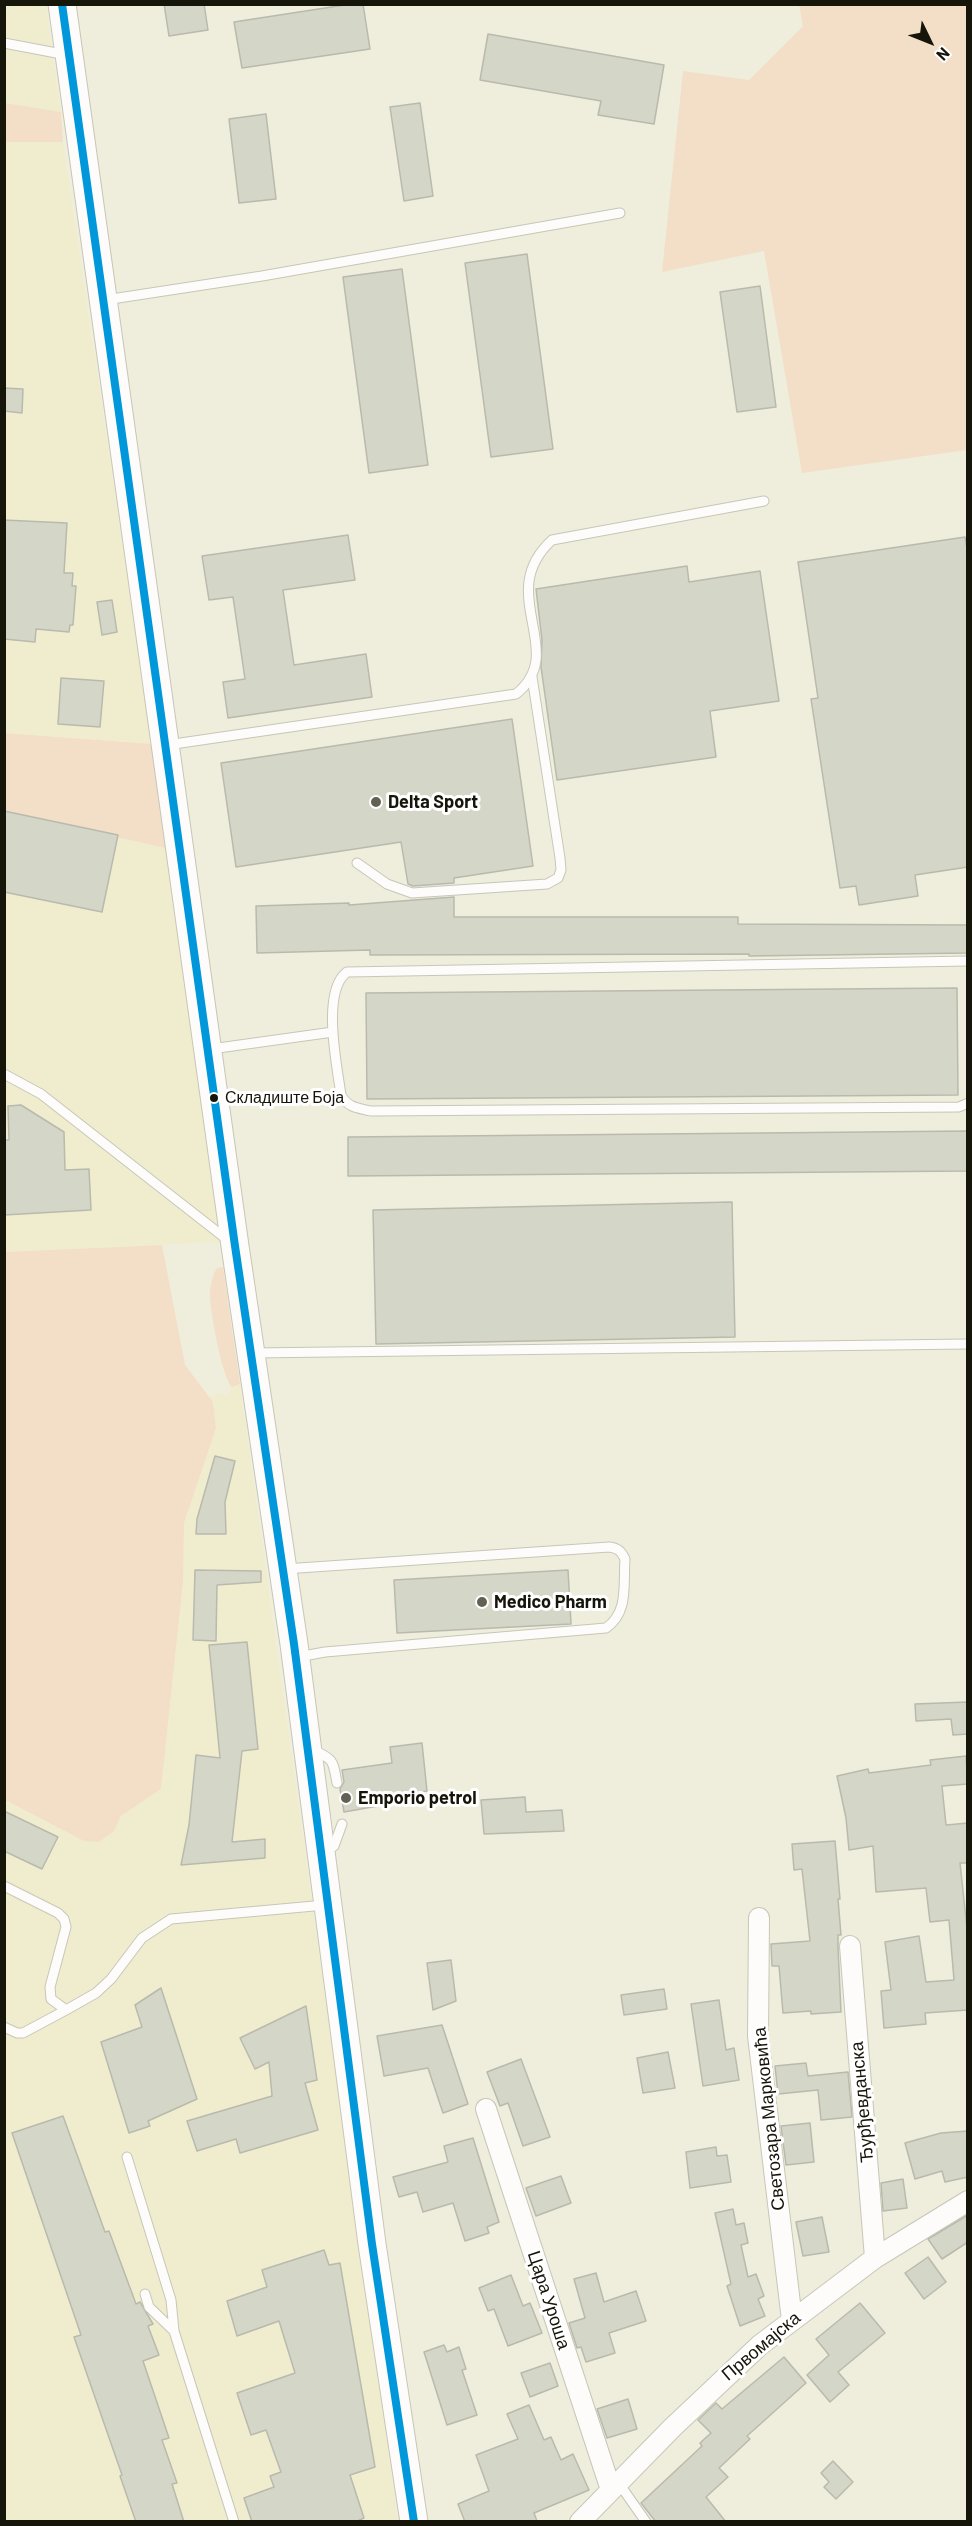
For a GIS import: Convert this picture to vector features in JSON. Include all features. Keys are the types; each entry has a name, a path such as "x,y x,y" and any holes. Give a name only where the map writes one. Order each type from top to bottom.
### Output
{"main road":[{"path":"62,4 235,1246 240,1268 250,1353 296,1658 372,2244 414,2522"}],"street":[{"name":"Светозара Марковића","path":"759,1918 758,2037 792,2320"},
{"name":"Ђурђевданска","path":"850,1946 875,2258"},
{"name":"Цара Уроша","path":"486,2109 615,2486"},
{"name":"Првомајска","path":"580,2522 716,2384 792,2320 875,2258 968,2200"}],"lane":[{"path":"4,43 69,55"},
{"path":"104,300 262,276 620,213"},
{"path":"167,746 496,699 516,694 526,686 536,667 536,648 527,581 532,563 540,550 552,540 764,501"},
{"path":"357,863 387,884 412,893 547,884 558,878 561,870 560,858 532,677"},
{"path":"968,961 347,972 340,977 336,985 333,1032 341,1095 346,1103 354,1108 371,1111 959,1107 968,1102"},
{"path":"209,1049 333,1032"},
{"path":"4,1074 41,1094 235,1246"},
{"path":"250,1353 968,1344"},
{"path":"281,1569 609,1547 622,1552 625,1559 622,1611 618,1619 606,1628 325,1653 296,1658"},
{"path":"308,1748 330,1757 334,1764 337,1783"},
{"path":"321,1856 334,1846 342,1824"},
{"path":"4,1886 64,1918 66,1927 50,1987 51,1999 66,2010"},
{"path":"4,2027 17,2033 23,2033 96,1993 111,1979 142,1938 171,1919 327,1904"},
{"path":"127,2157 171,2300 174,2331 234,2522"},
{"path":"145,2294 149,2307 174,2331"},
{"path":"615,2486 646,2522"}],"shaded area":[{"path":"4,5 46,5 61,112 5,103"},
{"path":"799,5 967,5 967,450 802,473 764,251 662,272 683,71 749,80 803,26"},
{"path":"5,103 61,112 63,142 5,142"},
{"path":"5,142 63,142 152,744 5,733"},
{"path":"4,733 152,744 166,848 5,813"},
{"path":"4,813 166,848 221,1242 5,1252"},
{"path":"162,1245 185,1365 213,1402 216,1428 184,1523 183,1582 161,1789 121,1816 114,1831 99,1842 84,1841 5,1800 5,1252"},
{"path":"223,1267 240,1384 232,1387 220,1357 210,1299 214,1273 217,1268"},
{"path":"240,1384 398,2521 5,2521 4,1800 84,1841 114,1831 121,1816 161,1789 183,1582 184,1523 216,1428 213,1402 209,1397 219,1393 227,1396 232,1387"}],"building":[{"path":"164,4 204,4 208,30 169,36"},
{"path":"363,4 370,49 242,68 234,22"},
{"path":"488,34 664,65 654,124 598,115 601,101 480,80"},
{"path":"420,103 433,196 404,201 390,107"},
{"path":"266,114 276,199 239,203 229,119"},
{"path":"527,254 553,449 491,457 465,263"},
{"path":"402,269 428,465 369,473 343,277"},
{"path":"760,286 776,407 737,412 720,292"},
{"path":"4,388 23,389 22,413 4,411"},
{"path":"4,520 67,523 64,573 73,573 72,586 76,586 73,625 70,625 69,632 36,629 35,642 4,639"},
{"path":"348,535 355,580 283,590 294,665 366,654 372,697 228,718 223,682 245,679 233,597 209,600 202,556"},
{"path":"965,537 968,554 968,867 915,875 918,896 859,905 856,886 840,888 811,699 818,698 798,562"},
{"path":"687,566 689,582 760,571 779,701 710,711 716,757 557,780 541,667 542,640 536,589"},
{"path":"112,600 117,632 102,635 97,602"},
{"path":"61,678 104,681 100,727 58,724"},
{"name":"Delta Sport","path":"512,719 533,866 454,878 454,883 413,886 408,884 401,842 236,867 221,763"},
{"path":"4,811 118,835 102,912 4,892"},
{"path":"454,897 454,917 738,917 738,924 968,925 968,953 749,956 749,954 370,955 370,950 257,953 256,906 349,903 349,905"},
{"path":"957,988 958,1095 367,1099 366,993"},
{"path":"21,1105 64,1132 65,1170 89,1169 91,1210 4,1215 4,1140 9,1140 8,1106"},
{"path":"968,1131 968,1171 348,1176 348,1137"},
{"path":"732,1202 735,1337 376,1344 373,1210"},
{"path":"215,1456 235,1461 225,1502 226,1534 196,1534 197,1519"},
{"path":"195,1570 261,1571 261,1582 217,1585 216,1641 193,1640"},
{"name":"Medico Pharm","path":"568,1570 571,1624 397,1633 394,1580"},
{"path":"247,1642 258,1749 242,1751 232,1842 265,1839 265,1858 181,1865 189,1825 196,1755 220,1758 209,1645"},
{"path":"968,1702 968,1734 953,1735 951,1719 916,1721 915,1704"},
{"path":"422,1743 427,1791 377,1798 378,1806 344,1812 340,1789 344,1782 342,1770 392,1763 390,1747"},
{"path":"966,1756 968,1784 942,1786 946,1825 968,1823 968,1863 960,1863 968,1938 968,2010 925,2013 926,2024 884,2028 881,1991 891,1990 885,1942 919,1936 926,1982 954,1980 949,1920 930,1922 926,1888 876,1892 873,1846 849,1850 846,1818 837,1776 868,1769 869,1773 931,1765 930,1760"},
{"path":"525,1797 526,1812 562,1810 564,1831 484,1834 481,1800"},
{"path":"4,1811 58,1837 42,1869 4,1851"},
{"path":"835,1841 840,1899 838,1899 841,1935 838,1935 838,1947 841,2012 783,2013 779,1966 772,1966 771,1944 810,1941 802,1869 794,1870 792,1844"},
{"path":"451,1960 456,2001 433,2010 427,1963"},
{"path":"161,1988 197,2099 148,2121 150,2126 129,2133 101,2042 142,2027 135,2005"},
{"path":"664,1989 667,2009 624,2015 621,1995"},
{"path":"719,2000 726,2050 734,2048 739,2080 703,2086 691,2004"},
{"path":"306,2006 317,2080 305,2083 318,2130 240,2153 236,2139 197,2151 187,2121 272,2096 269,2062 255,2069 240,2038"},
{"path":"442,2025 468,2104 443,2113 428,2068 384,2076 377,2036"},
{"path":"668,2052 675,2088 643,2093 637,2058"},
{"path":"521,2059 550,2137 523,2146 508,2103 500,2106 487,2072"},
{"path":"806,2063 808,2076 848,2072 852,2117 821,2120 818,2090 778,2094 775,2066"},
{"path":"63,2116 105,2232 109,2231 136,2304 140,2302 153,2324 148,2326 159,2355 143,2361 169,2438 162,2440 177,2483 172,2484 184,2522 136,2522 74,2337 81,2335 12,2133"},
{"path":"810,2123 814,2162 786,2165 781,2126"},
{"path":"968,2131 968,2177 945,2182 942,2171 915,2179 905,2143 941,2133"},
{"path":"473,2138 499,2222 487,2227 489,2233 465,2241 453,2203 423,2212 417,2192 399,2197 393,2177 448,2162 444,2146"},
{"path":"716,2147 717,2156 727,2155 731,2182 690,2188 686,2152"},
{"path":"561,2176 571,2203 536,2216 526,2188"},
{"path":"903,2179 907,2208 883,2211 881,2183"},
{"path":"733,2209 736,2225 744,2223 748,2243 741,2245 748,2277 756,2274 764,2296 758,2299 765,2316 740,2326 727,2286 731,2284 715,2213"},
{"path":"968,2215 968,2242 942,2259 928,2239"},
{"path":"822,2217 829,2252 803,2256 796,2222"},
{"path":"324,2250 329,2265 340,2263 375,2467 350,2475 364,2518 355,2522 252,2522 244,2498 274,2487 270,2476 281,2472 266,2430 251,2435 237,2393 295,2373 279,2321 237,2336 227,2301 267,2287 262,2270"},
{"path":"928,2257 946,2282 924,2299 905,2273"},
{"path":"596,2273 604,2302 636,2291 646,2321 609,2333 615,2353 586,2362 581,2347 577,2348 569,2323 585,2318 574,2279"},
{"path":"511,2275 523,2306 530,2303 542,2333 508,2346 494,2309 488,2311 479,2288"},
{"path":"860,2303 885,2333 838,2372 849,2385 830,2402 807,2375 829,2355 816,2339"},
{"path":"444,2345 447,2352 459,2347 466,2369 462,2370 477,2415 447,2425 424,2352"},
{"path":"784,2357 806,2383 747,2436 750,2439 719,2468 728,2477 706,2497 726,2522 656,2522 641,2503 702,2446 700,2443 711,2433 698,2420 716,2403 722,2409"},
{"path":"550,2363 558,2386 530,2397 521,2373"},
{"path":"628,2399 637,2429 607,2438 597,2409"},
{"path":"529,2405 544,2440 551,2437 561,2460 573,2454 589,2490 534,2513 537,2521 465,2522 458,2504 489,2491 476,2455 518,2439 507,2414"},
{"path":"833,2461 853,2482 836,2499 824,2487 829,2482 821,2473"}],"transit line":[{"path":"62,4 235,1246 294,1644 372,2244 414,2522"}],"place":[{"name":"Delta Sport","path":"376,802"},
{"name":"Складиште Боја","path":"214,1098"},
{"name":"Medico Pharm","path":"482,1602"},
{"name":"Emporio petrol","path":"346,1798"}]}
